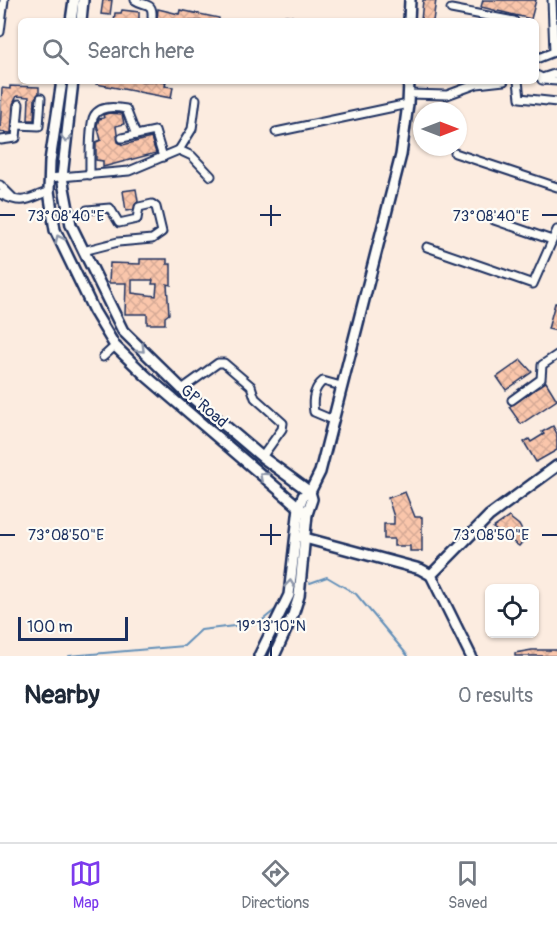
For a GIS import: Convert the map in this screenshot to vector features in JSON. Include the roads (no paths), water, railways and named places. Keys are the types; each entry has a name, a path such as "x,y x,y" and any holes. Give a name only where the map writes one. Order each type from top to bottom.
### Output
{"street":[{"path":"0,32 4,0"},
{"path":"71,18 74,0"},
{"path":"81,18 83,0"},
{"path":"135,0 150,5 152,17"},
{"path":"409,18 410,0"},
{"path":"539,58 554,52 552,0"},
{"path":"451,9 498,18"},
{"path":"539,78 557,73"},
{"path":"539,78 557,81"},
{"name":"GP Road","path":"62,84 48,191 55,230 94,311 115,346 146,376 307,514"},
{"name":"GP Road","path":"73,84 62,177 70,225 123,331 182,389 262,457 310,492"},
{"path":"274,656 299,596 299,507 303,496 310,492 320,472 401,155 409,84"},
{"path":"276,132 409,99 447,95 477,84"},
{"path":"518,84 520,98 557,102"},
{"path":"18,125 38,126 40,98"},
{"path":"48,178 129,171 179,150 192,129 196,99"},
{"path":"1,140 16,138 19,104"},
{"path":"90,175 92,120 97,112 107,108 126,109 136,135"},
{"path":"40,117 56,118"},
{"path":"122,138 155,131 163,157"},
{"path":"179,150 192,156 211,176"},
{"path":"464,156 557,186"},
{"path":"0,185 16,202"},
{"path":"0,194 16,202 48,191"},
{"path":"82,251 118,242 152,239 162,232 156,207 152,204 139,207 137,219 123,224 119,223 110,208 87,210"},
{"path":"494,220 552,240"},
{"path":"427,247 533,284 557,230"},
{"path":"72,268 87,261"},
{"path":"94,311 108,302"},
{"path":"103,357 115,346"},
{"path":"512,400 541,379 542,365 557,355"},
{"path":"182,389 218,363 224,363 251,386 255,398 283,423 282,429 262,457"},
{"path":"333,420 314,412 312,404 315,389 323,381 341,386"},
{"path":"431,575 489,516 557,466"},
{"path":"259,656 289,595 300,537 312,500 310,492"},
{"path":"300,537 431,575 471,656"}],"waterway":[{"path":"310,583 327,577 356,594 408,656"},
{"path":"69,656 184,646 201,630 259,623 276,609"}]}
